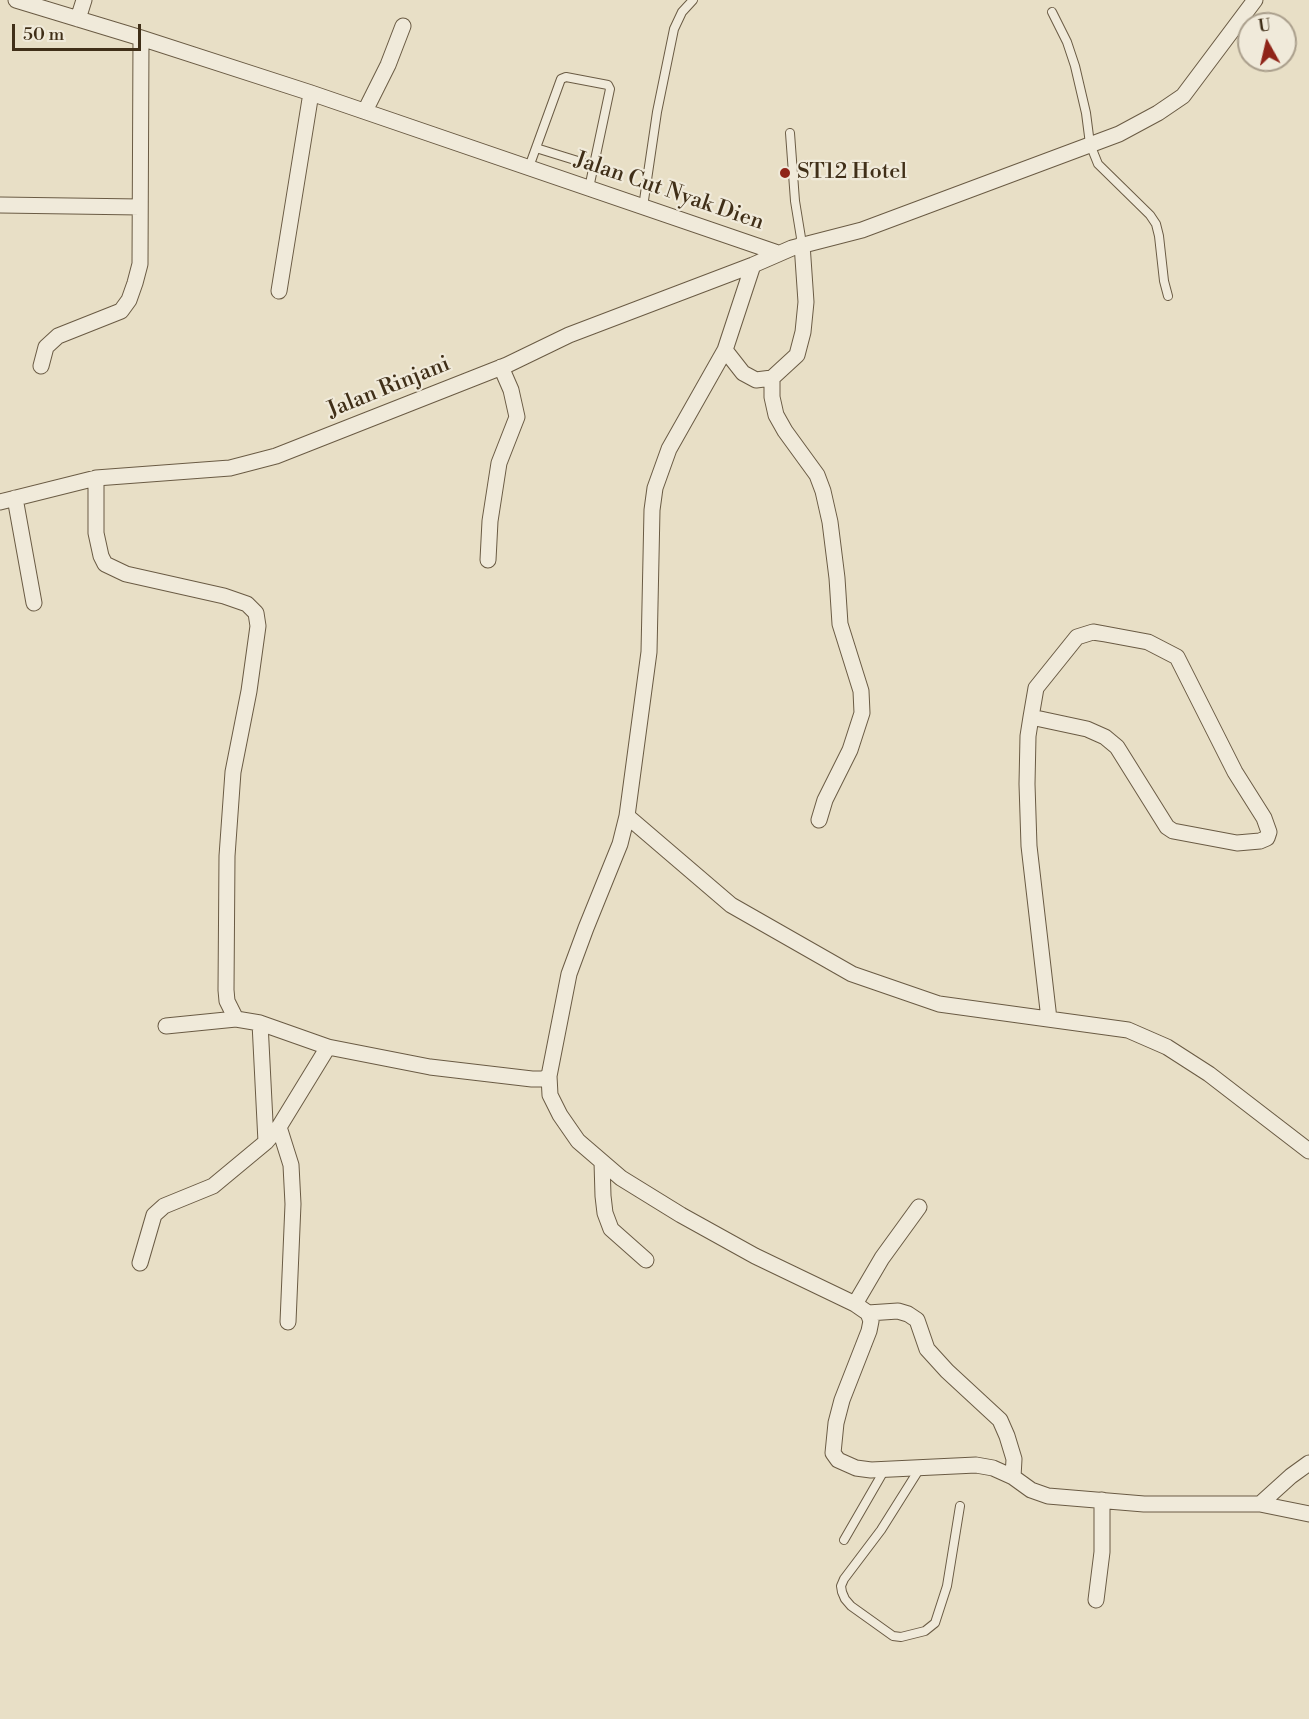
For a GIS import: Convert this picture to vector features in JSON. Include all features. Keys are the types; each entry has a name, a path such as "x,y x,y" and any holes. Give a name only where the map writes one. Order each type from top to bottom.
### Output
{"street":[{"path":"78,19 84,0"},
{"name":"Jalan Cut Nyak Dien","path":"25,2 311,93 778,253 802,244 862,230 1137,125 1183,96 1255,0"},
{"path":"365,111 388,65 403,26"},
{"path":"41,366 46,347 58,336 121,311 129,300 140,264 141,38"},
{"path":"279,291 311,93"},
{"path":"0,205 140,207"},
{"path":"725,350 743,373 756,380 772,378 797,355 803,332 806,302 802,244"},
{"name":"Jalan Rinjani","path":"8,500 96,478 230,468 250,464 501,367 569,335 753,265 778,253"},
{"path":"753,265 725,350 669,449 655,488 652,510 649,652 627,816 620,844 569,974 549,1076 550,1095 560,1115 578,1141 621,1178 681,1215 755,1256 861,1309 898,1311 917,1320 927,1348 947,1371 1000,1420 1014,1459 1012,1477"},
{"path":"488,560 490,521 499,463 517,417 511,390 501,367"},
{"path":"772,378 772,398 776,415 817,475 823,491 830,522 840,624 861,692 862,713 850,750 825,800 819,820"},
{"path":"96,478 96,533 105,564 126,574 224,596 247,604 256,613 258,626 250,682 233,772 227,856 226,990 227,1001 236,1019"},
{"path":"8,500 34,603"},
{"path":"1031,717 1088,729 1105,737 1117,747 1167,827 1173,831 1237,843 1260,841 1267,838 1269,832 1264,818 1235,772 1177,657 1149,642 1093,632 1077,637 1036,688 1031,717 1028,736 1029,846 1049,1019"},
{"path":"627,816 731,904 852,974 939,1004 1128,1030 1167,1047 1209,1074 1309,1151"},
{"path":"166,1026 236,1019 260,1023 328,1047 430,1067 531,1079 549,1076"},
{"path":"260,1023 266,1142"},
{"path":"140,1263 154,1215 164,1206 213,1186 266,1142 279,1127 328,1047"},
{"path":"279,1127 291,1165 293,1204 288,1322"},
{"path":"602,1162 605,1213 611,1229 646,1260"},
{"path":"861,1309 882,1258 919,1207"},
{"path":"861,1309 871,1321 842,1400 836,1424 833,1453 838,1460 856,1468 976,1466 993,1468 1031,1490 1048,1496 1144,1504 1260,1504 1309,1514"},
{"path":"1260,1504 1309,1463"},
{"path":"1096,1600 1102,1552 1102,1500"}],"lane":[{"path":"643,207 657,112 674,29 682,12 693,0"},
{"path":"1052,12 1067,42 1075,66 1086,113 1090,144 1098,164 1150,215 1156,224 1167,296"},
{"path":"529,167 561,79 566,76 605,84 610,89 589,188"},
{"path":"790,133 795,201 802,244"},
{"path":"536,148 594,166"},
{"path":"920,1468 881,1530 844,1579 841,1586 842,1592 851,1606 893,1636 901,1637 918,1633 935,1623 947,1586 960,1506"},
{"path":"844,1540 885,1469"}],"place":[{"name":"ST12 Hotel","path":"785,173"}]}
